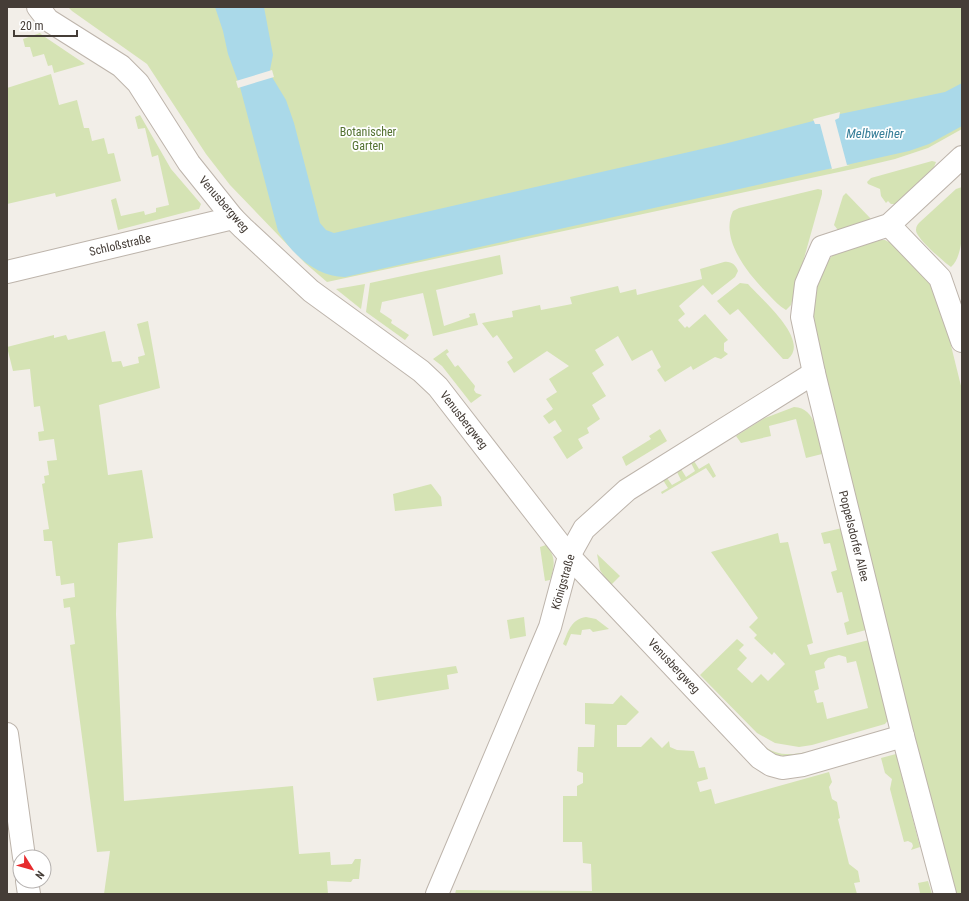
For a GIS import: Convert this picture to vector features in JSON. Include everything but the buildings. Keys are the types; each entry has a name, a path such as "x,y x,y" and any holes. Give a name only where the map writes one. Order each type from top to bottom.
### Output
{"street":[{"name":"Venusbergweg","path":"38,7 48,20 121,66 138,83 189,163 233,218 310,291 421,371 438,387 569,556 760,758 771,765 782,768 803,765 903,736"},
{"name":"Poppelsdorfer Allee","path":"945,894 903,736 814,373 802,317 806,284 822,247 889,225 962,157"},
{"name":"Schloßstraße","path":"7,272 233,218"},
{"path":"889,225 940,278 962,341"},
{"name":"Königstraße","path":"437,894 550,627 569,556 584,529 627,490 814,373"},
{"path":"7,734 23,849"}],"green space":[{"name":"Botanischer Garten","path":"68,7 962,7 962,129 928,148 895,159 327,282 305,263 230,185 206,154 147,64"},
{"path":"40,33 85,64 54,73 52,65 48,66 44,54 33,57 30,47 25,47 23,39"},
{"path":"51,74 59,105 77,100 84,128 89,128 92,141 104,138 108,154 114,153 121,181 56,197 55,193 7,204 7,88"},
{"path":"140,115 171,169 201,204 199,209 118,230 111,200 116,198 121,216 144,211 145,215 156,212 156,208 169,205 158,155 152,157 145,128 138,129 135,117"},
{"path":"932,161 936,162 934,167 895,204 891,204 888,201 886,203 881,196 880,189 868,184 867,182 871,178"},
{"path":"962,187 962,241 956,260 951,267 924,243 917,234 916,229 920,222 956,189"},
{"path":"818,189 822,190 822,194 791,305 786,310 781,307 753,278 739,257 733,245 730,234 730,222 733,211 739,208"},
{"path":"846,193 872,220 838,230 834,225 843,196"},
{"path":"876,240 885,240 900,248 937,289 962,390 962,894 951,894 811,315 821,274 824,267 834,254 854,246"},
{"path":"500,255 503,274 436,290 444,326 470,317 469,314 475,313 478,325 433,336 423,293 382,302 380,312 392,320 391,323 409,335 405,340 366,312 370,283"},
{"path":"724,262 731,263 736,267 738,271 735,277 712,295 703,285 679,306 685,314 678,320 685,328 687,326 689,328 705,314 728,340 724,343 724,351 728,354 721,359 715,357 693,370 691,366 665,382 657,370 661,367 652,350 632,361 618,336 595,350 604,365 592,373 606,396 592,405 600,419 587,428 589,433 578,439 583,448 567,459 553,437 562,431 555,420 549,424 543,416 553,409 546,399 557,392 549,379 569,366 547,351 514,373 507,362 513,358 497,335 493,338 482,323 513,317 512,311 540,305 541,310 572,304 570,297 618,286 620,293 636,289 637,295 702,279 700,269"},
{"path":"740,283 748,284 772,309 789,331 793,341 793,351 788,359 783,359 738,309 730,315 717,301"},
{"path":"365,284 361,309 336,289"},
{"path":"148,321 160,388 99,405 108,475 142,470 153,538 118,543 116,614 124,801 293,786 299,854 330,852 331,865 352,864 355,859 361,859 359,879 353,879 351,882 327,881 328,894 104,894 110,851 97,852 70,645 75,644 70,607 64,608 63,599 75,597 74,583 61,585 60,576 56,576 52,541 44,541 43,530 49,529 42,484 45,483 44,476 49,475 47,461 57,460 54,439 39,441 38,432 44,431 40,406 34,407 30,369 13,371 7,347 54,335 54,338 66,335 68,340 105,331 112,362 121,361 123,367 139,363 138,357 145,355 137,324"},
{"path":"447,349 449,352 446,354 455,367 458,365 475,386 474,390 476,393 482,395 471,403 442,366 433,359"},
{"path":"794,407 807,412 812,418 817,431 822,454 806,458 796,419 769,426 771,436 741,443 736,436 765,418"},
{"path":"660,429 667,441 626,466 622,457 651,439 649,436"},
{"path":"694,461 699,469 709,463 716,476 713,478 706,468 662,494 661,492 668,488 663,480 667,478 672,485 681,480 677,472 681,469 686,477 695,471 691,463"},
{"path":"431,484 441,497 442,506 395,511 393,494"},
{"path":"842,528 866,630 847,635 844,623 849,621 842,592 837,593 831,572 837,570 830,543 824,544 821,533"},
{"path":"778,533 780,543 788,542 813,643 807,645 810,655 869,640 889,719 885,724 812,745 799,747 775,743 757,733 700,675 737,639 744,645 739,650 747,658 737,669 752,683 761,674 768,681 785,664 774,652 772,655 754,638 757,635 749,627 758,618 711,552","holes":["839,655 846,657 847,663 856,661 868,708 827,719 823,702 817,703 814,691 819,689 815,671 825,668 824,663 828,658"]},
{"path":"546,545 552,553 554,566 550,580 545,581 540,547"},
{"path":"597,554 620,576 610,586 600,570"},
{"path":"524,617 526,636 510,639 507,620"},
{"path":"586,617 596,619 609,629 593,632 590,629 582,630 581,635 571,634 566,646 563,644 573,623"},
{"path":"456,666 458,673 447,675 449,689 377,701 373,678"},
{"path":"621,695 639,712 626,725 617,725 617,747 641,747 651,737 662,748 669,741 670,747 677,750 694,751 699,768 705,767 708,779 697,782 700,792 711,789 715,804 829,772 832,782 829,787 832,799 837,802 840,818 838,819 849,864 858,871 860,882 854,883 857,894 455,894 456,890 592,891 591,864 583,863 582,842 563,842 563,796 577,796 577,786 583,783 583,773 577,771 578,747 594,747 595,725 585,724 585,703 613,704"},
{"path":"760,743 771,750 782,754 806,752 807,757 796,759 771,756"},
{"path":"896,754 920,847 911,850 913,846 912,843 908,841 904,842 890,789 892,779 885,773 881,758"},
{"path":"928,881 932,894 918,894 920,893 918,883"}],"water":[{"name":"Melbweiher","path":"215,7 264,7 273,55 270,70 272,77 286,100 294,123 320,223 326,230 334,233 724,144 840,114 945,92 962,83 962,126 929,144 909,151 345,277 334,276 315,269 306,263 290,248 278,231 240,87 228,54 223,31"}],"pier":[{"path":"272,70 274,77 238,88 236,81"},
{"path":"840,112 839,118 835,120 847,165 850,165 829,170 832,169 820,124 815,124 813,119"}]}
